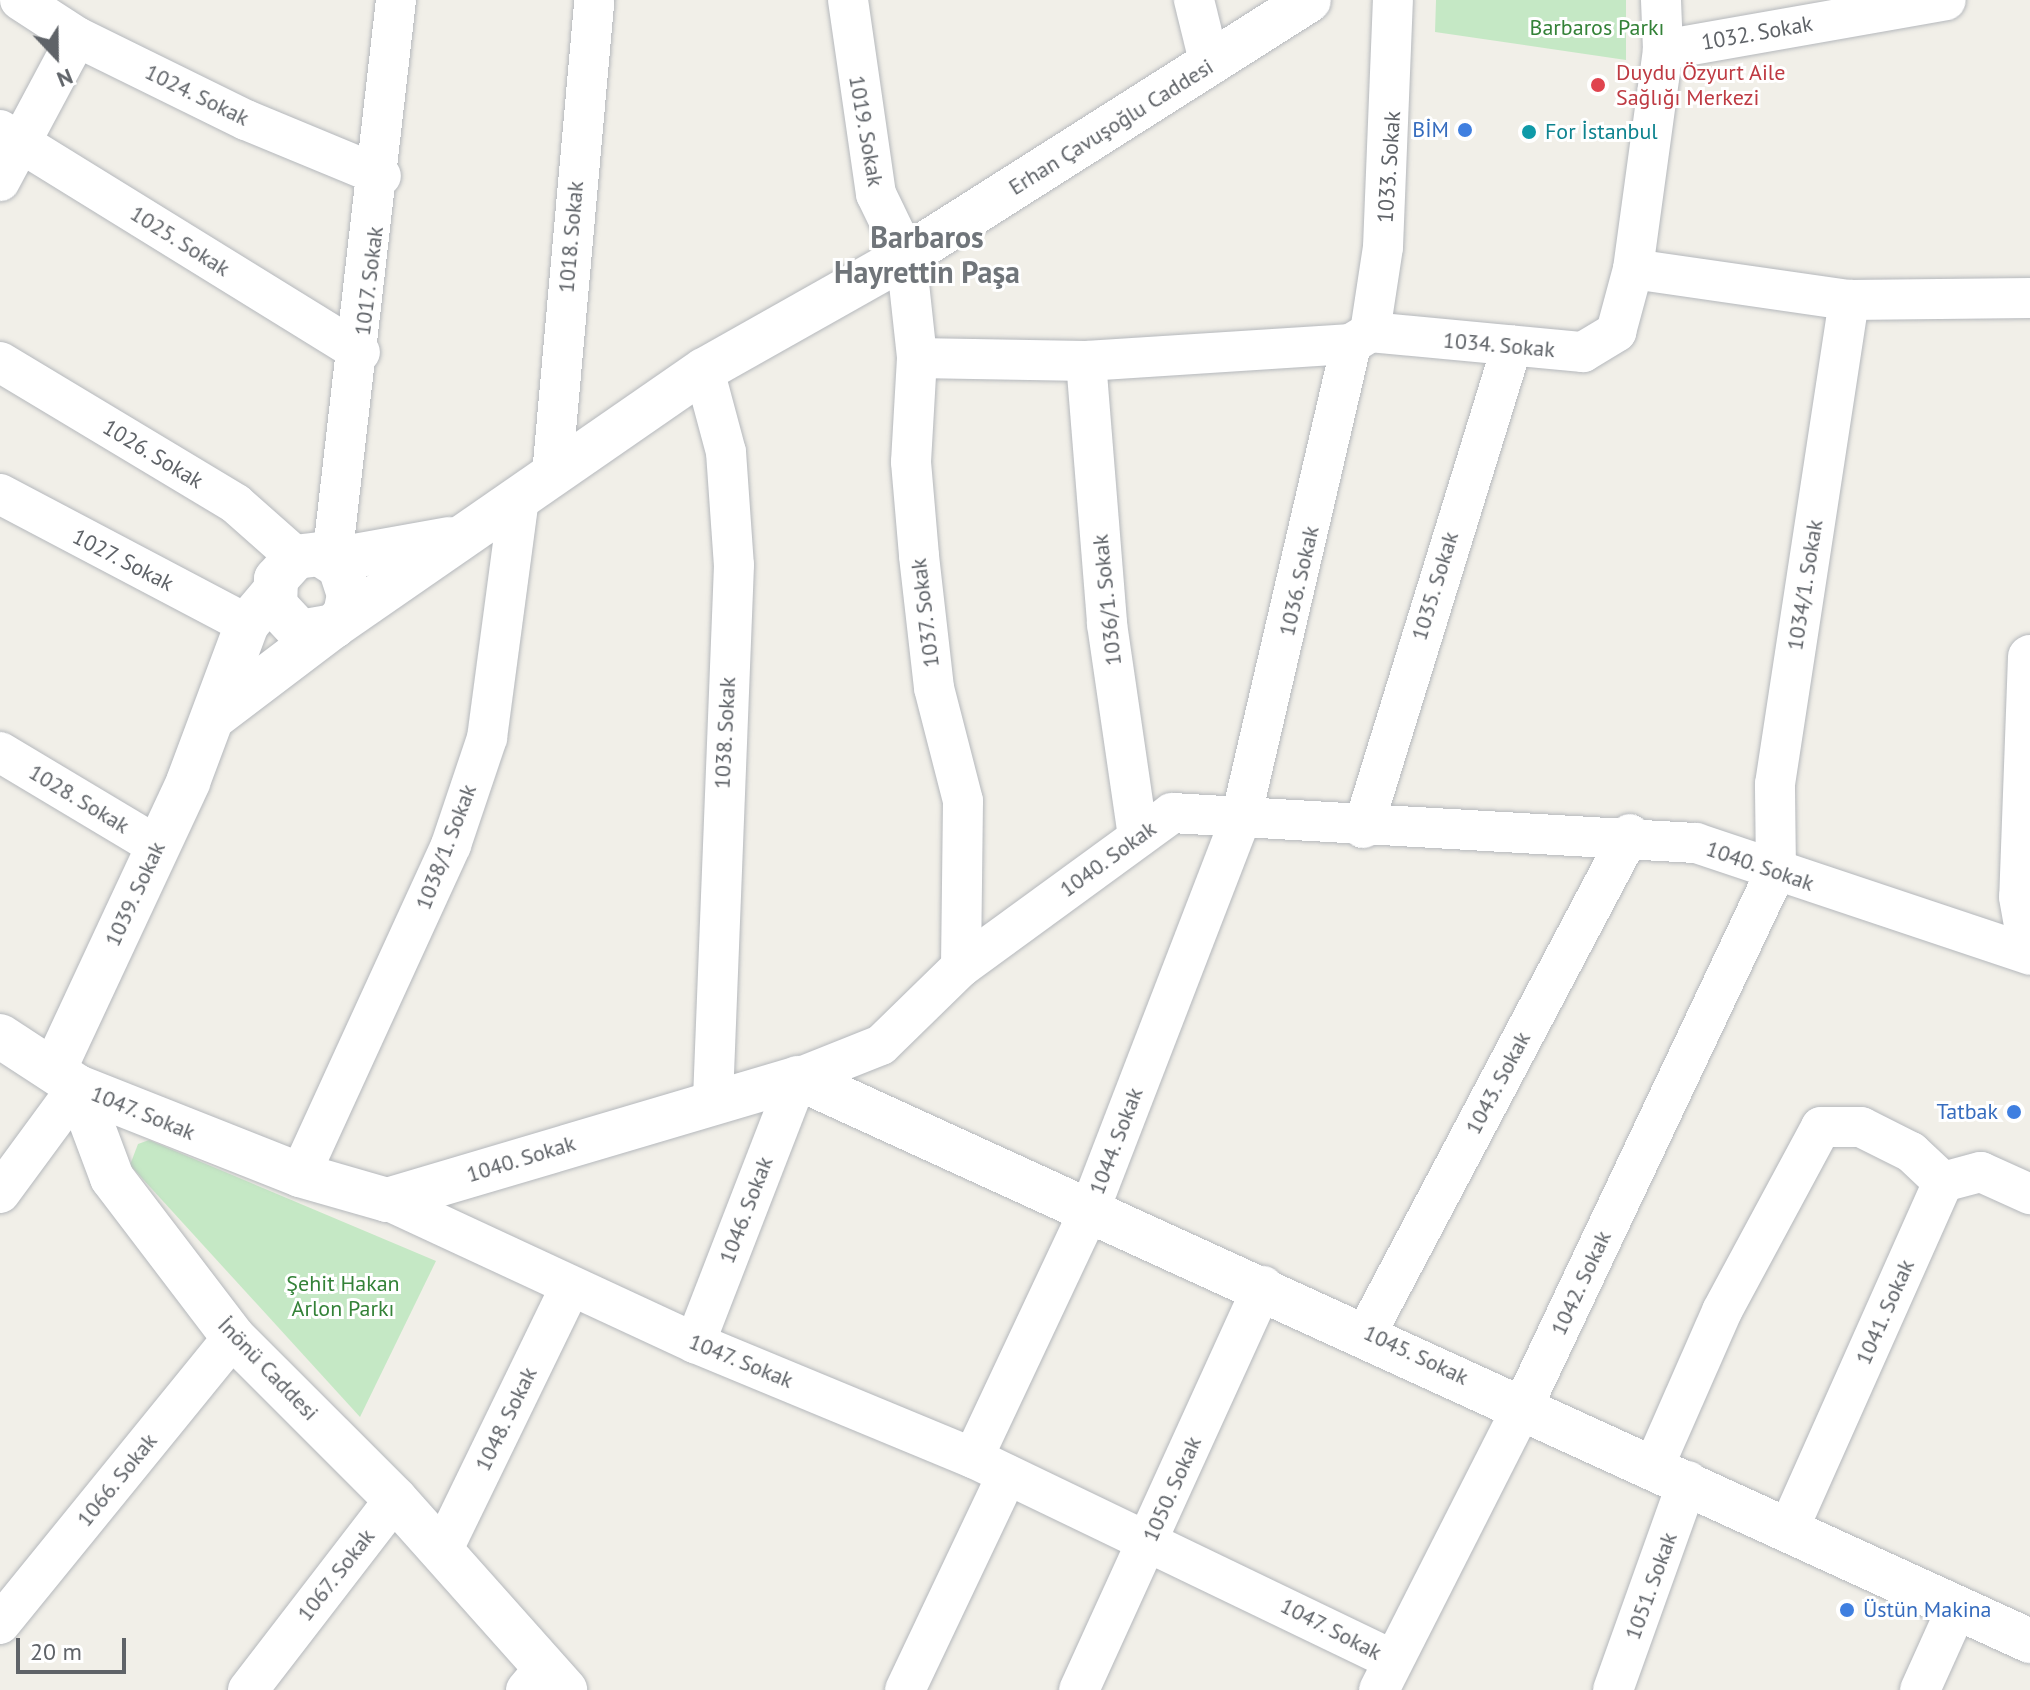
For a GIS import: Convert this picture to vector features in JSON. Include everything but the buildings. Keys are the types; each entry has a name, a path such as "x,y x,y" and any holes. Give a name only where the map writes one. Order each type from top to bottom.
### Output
{"street":[{"name":"1024. Sokak","path":"20,0 77,37 381,176"},
{"name":"1017. Sokak","path":"314,559 360,352 381,176 396,0"},
{"name":"1018. Sokak","path":"536,487 594,0"},
{"name":"1019. Sokak","path":"848,0 876,194 906,256"},
{"path":"1194,0 1210,65"},
{"name":"Erhan Çavuşoğlu Caddesi","path":"467,533 704,370 906,256 1309,0"},
{"name":"1033. Sokak","path":"1360,338 1383,247 1393,0"},
{"name":"1034. Sokak","path":"917,358 1086,361 1360,338 1583,352 1616,332 1633,269 1663,50 1661,0"},
{"name":"1032. Sokak","path":"1663,50 1946,0"},
{"path":"0,181 11,137 77,37"},
{"name":"1025. Sokak","path":"11,137 360,352"},
{"name":"1037. Sokak","path":"906,256 917,358 911,462 919,556 934,688 963,801 961,967"},
{"path":"1633,269 1849,300 2030,298"},
{"name":"1034/1. Sokak","path":"1776,871 1775,784 1849,300"},
{"name":"1036. Sokak","path":"1241,818 1360,338"},
{"name":"1035. Sokak","path":"1363,828 1512,346"},
{"name":"1036/1. Sokak","path":"1086,361 1107,624 1138,837"},
{"name":"1026. Sokak","path":"0,362 236,504 314,559"},
{"name":"1038. Sokak","path":"704,370 726,452 734,565 713,1099"},
{"name":"1038/1. Sokak","path":"300,1175 451,845 487,738 536,487"},
{"name":"1027. Sokak","path":"0,494 260,608"},
{"path":"314,559 422,549 467,533"},
{"path":"214,717 334,626 467,533"},
{"path":"314,559 349,595 334,626"},
{"name":"1039. Sokak","path":"66,1078 157,846 260,608 314,559"},
{"path":"260,608 300,632 334,626"},
{"path":"2029,670 2025,897 2030,947"},
{"name":"1028. Sokak","path":"0,752 157,846"},
{"name":"1040. Sokak","path":"387,1200 713,1099 798,1078 881,1045 961,967 1172,813 1363,828 1630,834 1696,843 2030,955"},
{"name":"1044. Sokak","path":"905,1690 1241,818"},
{"name":"1043. Sokak","path":"1367,1332 1630,834"},
{"name":"1042. Sokak","path":"1386,1675 1523,1406 1776,871"},
{"path":"0,1036 66,1078 0,1193"},
{"name":"1047. Sokak","path":"66,1078 300,1175 387,1200 695,1343 990,1466 1150,1539 1386,1675"},
{"name":"İnönü Caddesi","path":"66,1078 112,1178 233,1337 395,1499 442,1551 545,1682"},
{"name":"1045. Sokak","path":"798,1078 1367,1332 2030,1641"},
{"name":"1046. Sokak","path":"695,1343 798,1078"},
{"name":"1051. Sokak","path":"1613,1690 1671,1473 1722,1311 1821,1127 1861,1127 1911,1152 1943,1182"},
{"path":"1943,1182 1981,1172 2030,1194"},
{"name":"1041. Sokak","path":"1789,1528 1943,1182"},
{"name":"1050. Sokak","path":"1079,1690 1263,1286"},
{"name":"1048. Sokak","path":"442,1551 570,1287"},
{"name":"1066. Sokak","path":"0,1624 233,1337"},
{"name":"1067. Sokak","path":"248,1690 395,1499"},
{"path":"1920,1690 1957,1608"}],"green space":[{"name":"Barbaros Parkı","path":"1436,0 1626,0 1626,60 1435,32"},
{"name":"Şehit Hakan Arlon Parkı","path":"149,1140 436,1261 360,1417 130,1165 138,1144"}],"place":[{"name":"Duydu Özyurt Aile Sağlığı Merkezi","path":"1598,85"},
{"name":"BİM","path":"1465,130"},
{"name":"For İstanbul","path":"1529,132"},
{"name":"Tatbak","path":"2014,1112"},
{"name":"Üstün Makina","path":"1847,1610"}],"district":[{"name":"Barbaros Hayrettin Paşa","path":"927,254"}]}
